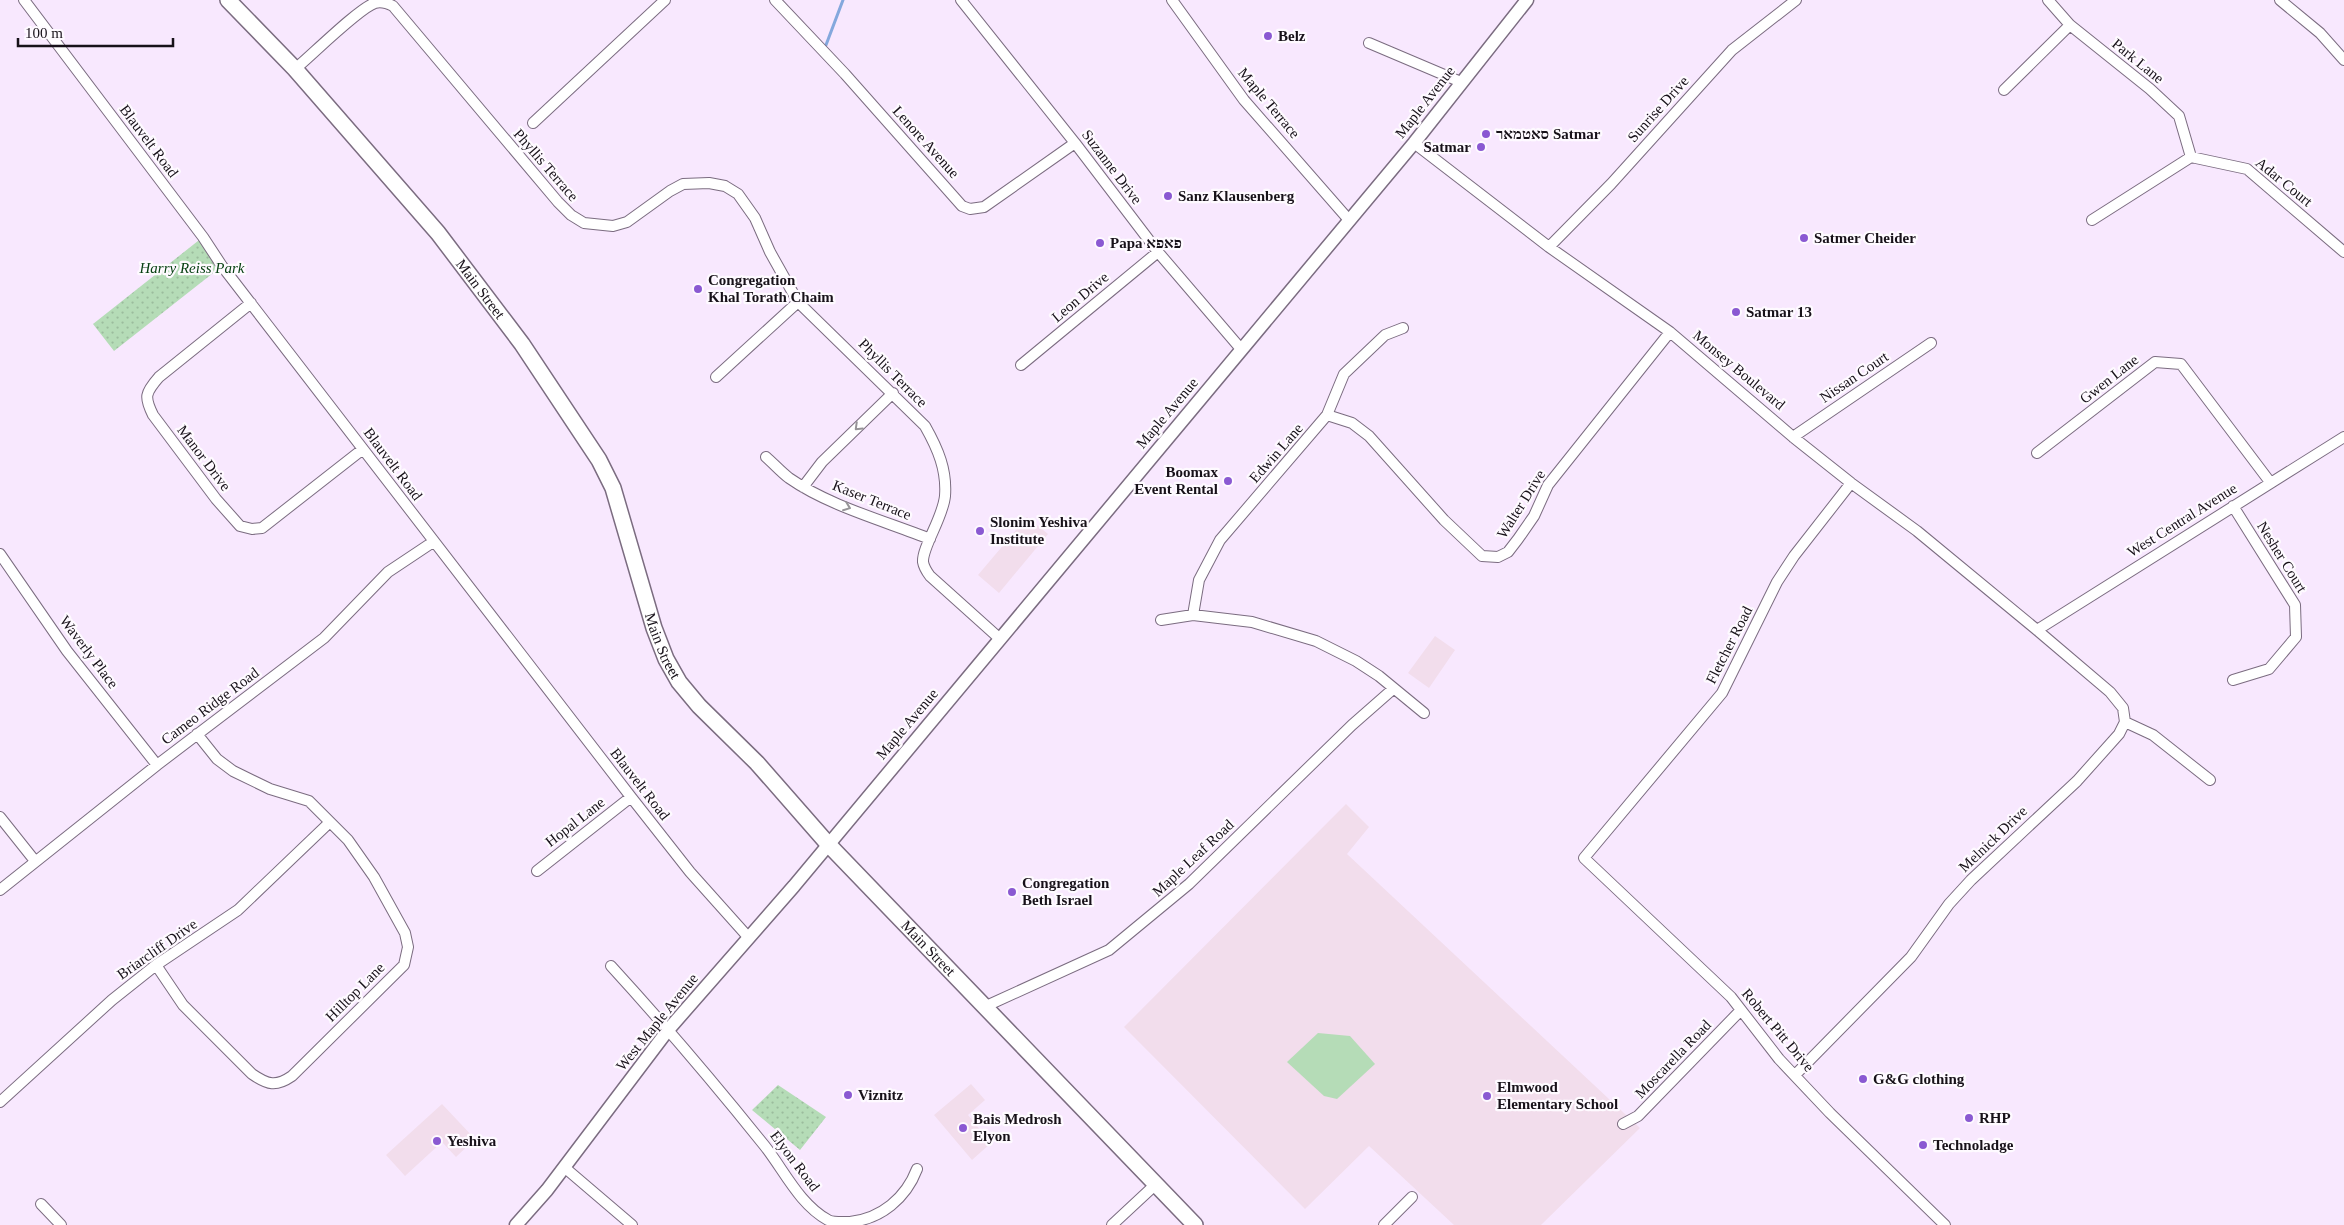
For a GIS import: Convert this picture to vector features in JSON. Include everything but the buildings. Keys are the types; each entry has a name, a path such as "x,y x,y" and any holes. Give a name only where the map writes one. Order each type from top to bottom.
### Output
{"main road":[{"name":"Main Street","path":"228,0 295,69 473,277 522,344 599,460 613,488 654,628 666,659 679,682 699,706 757,763 828,844 1195,1225"}],"street":[{"name":"Blauvelt Road","path":"24,0 433,542 690,872 749,938"},
{"path":"534,123 665,0"},
{"name":"Lenore Avenue","path":"775,0 851,81 962,206 970,209 984,207 1075,143"},
{"name":"Suzanne Drive","path":"961,0 1075,143 1158,252 1241,349"},
{"name":"Maple Terrace","path":"1172,0 1244,100 1349,220"},
{"name":"Maple Avenue","path":"828,844 1414,143 1527,0"},
{"name":"Sunrise Drive","path":"1549,247 1611,184 1732,50 1796,0"},
{"name":"Park Lane","path":"2048,0 2070,25 2150,89 2179,116 2191,157"},
{"path":"2280,0 2320,34 2344,60"},
{"name":"Phyllis Terrace","path":"295,69 366,8 381,2 388,3 394,6 506,142 571,215 584,223 613,226 626,222 683,184 709,183 725,186 738,194 747,204 778,267 798,302 925,426 938,448 944,468 945,498 940,520 930,539 923,562 930,576 1000,638"},
{"path":"2004,90 2070,25"},
{"path":"1369,43 1461,82"},
{"name":"Monsey Boulevard","path":"1414,143 1549,247 1670,332 1793,436 1851,483 1917,531 2037,630"},
{"path":"2092,220 2191,157"},
{"name":"Adar Court","path":"2191,157 2247,169 2344,252"},
{"name":"Leon Drive","path":"1021,365 1158,252"},
{"path":"716,377 798,302"},
{"name":"Manor Drive","path":"251,303 158,377 149,388 146,400 153,415 216,499 240,526 252,530 262,528 363,449"},
{"name":"Edwin Lane","path":"1193,615 1199,580 1220,540 1328,416 1344,374 1385,335 1403,328"},
{"name":"Walter Drive","path":"1328,416 1352,423 1368,436 1444,520 1482,556 1498,557 1508,552 1518,539 1534,516 1548,485 1670,332"},
{"name":"Nissan Court","path":"1793,436 1931,343"},
{"name":"Gwen Lane","path":"2037,453 2156,362 2181,364 2270,482"},
{"name":"Kaser Terrace","path":"803,487 822,462 893,393"},
{"name":"West Central Avenue","path":"2037,630 2344,437"},
{"name":"Kaser Terrace","path":"766,457 787,477 803,487 930,539"},
{"name":"Fletcher Road","path":"1584,858 1722,693 1777,582 1794,556 1851,483"},
{"name":"Nesher Court","path":"2233,506 2295,605 2296,637 2269,669 2233,680"},
{"name":"Cameo Ridge Road","path":"0,890 157,765 317,643 388,572 433,542"},
{"name":"Waverly Place","path":"0,554 67,651 157,765"},
{"path":"1161,620 1193,615 1252,622 1316,641 1356,661 1379,676 1424,713"},
{"path":"2037,630 2110,692 2123,708 2125,722 2153,735 2210,780"},
{"name":"Maple Leaf Road","path":"984,1007 1109,950 1189,884 1352,725 1393,689"},
{"name":"Melnick Drive","path":"1795,1075 1911,957 1949,904 1971,880 2077,781 2119,734 2125,722"},
{"name":"Hilltop Lane","path":"156,966 183,1004 252,1074 264,1082 281,1084 292,1076 404,964 408,947 405,933 374,877 348,840 309,801 270,789 233,771 217,759 197,734"},
{"name":"Hopal Lane","path":"537,870 631,797"},
{"path":"0,817 35,861"},
{"name":"Briarcliff Drive","path":"0,1102 112,1000 156,966 238,910 330,822"},
{"name":"West Maple Avenue","path":"516,1225 564,1167 668,1030 828,844"},
{"name":"Robert Pitt Drive","path":"1584,858 1731,997 1795,1075 1843,1126 1945,1225"},
{"name":"Elyon Road","path":"611,966 668,1030 765,1146 801,1197 816,1212 830,1221 861,1221 873,1217 902,1196 912,1184 917,1169"},
{"name":"Moscarella Road","path":"1623,1124 1638,1116 1741,1010"},
{"path":"564,1167 632,1225"},
{"path":"1112,1225 1156,1184"},
{"path":"1384,1225 1412,1197"},
{"path":"42,1204 61,1225"}],"shaded area":[{"path":"1027,517 1048,534 999,593 978,575"},
{"path":"1435,636 1455,650 1429,688 1408,673"},
{"path":"1346,804 1369,827 1347,854 1640,1128 1541,1225 1454,1225 1369,1146 1305,1209 1124,1027"},
{"path":"971,1084 985,1100 968,1115 991,1143 972,1160 934,1115"},
{"name":"Yeshiva","path":"442,1104 475,1139 456,1157 442,1142 405,1176 386,1155"}],"green space":[{"name":"Harry Reiss Park","path":"203,237 222,266 114,351 93,324"},
{"path":"1318,1033 1350,1036 1375,1064 1337,1099 1324,1096 1287,1062"},
{"path":"778,1085 826,1117 800,1150 752,1110"}],"waterway":[{"path":"826,45 843,0"}],"place":[{"name":"Belz","path":"1268,36"},
{"name":"סאטמאר Satmar","path":"1486,134"},
{"name":"Satmar","path":"1481,147"},
{"name":"Sanz Klausenberg","path":"1168,196"},
{"name":"Satmer Cheider","path":"1804,238"},
{"name":"Papa פאפא","path":"1100,243"},
{"name":"Congregation Khal Torath Chaim","path":"698,289"},
{"name":"Satmar 13","path":"1736,312"},
{"name":"Boomax Event Rental","path":"1228,481"},
{"name":"Slonim Yeshiva Institute","path":"980,531"},
{"name":"Congregation Beth Israel","path":"1012,892"},
{"name":"G&G clothing","path":"1863,1079"},
{"name":"Viznitz","path":"848,1095"},
{"name":"Elmwood Elementary School","path":"1487,1096"},
{"name":"RHP","path":"1969,1118"},
{"name":"Bais Medrosh Elyon","path":"963,1128"},
{"name":"Yeshiva","path":"437,1141"},
{"name":"Technoladge","path":"1923,1145"}]}
